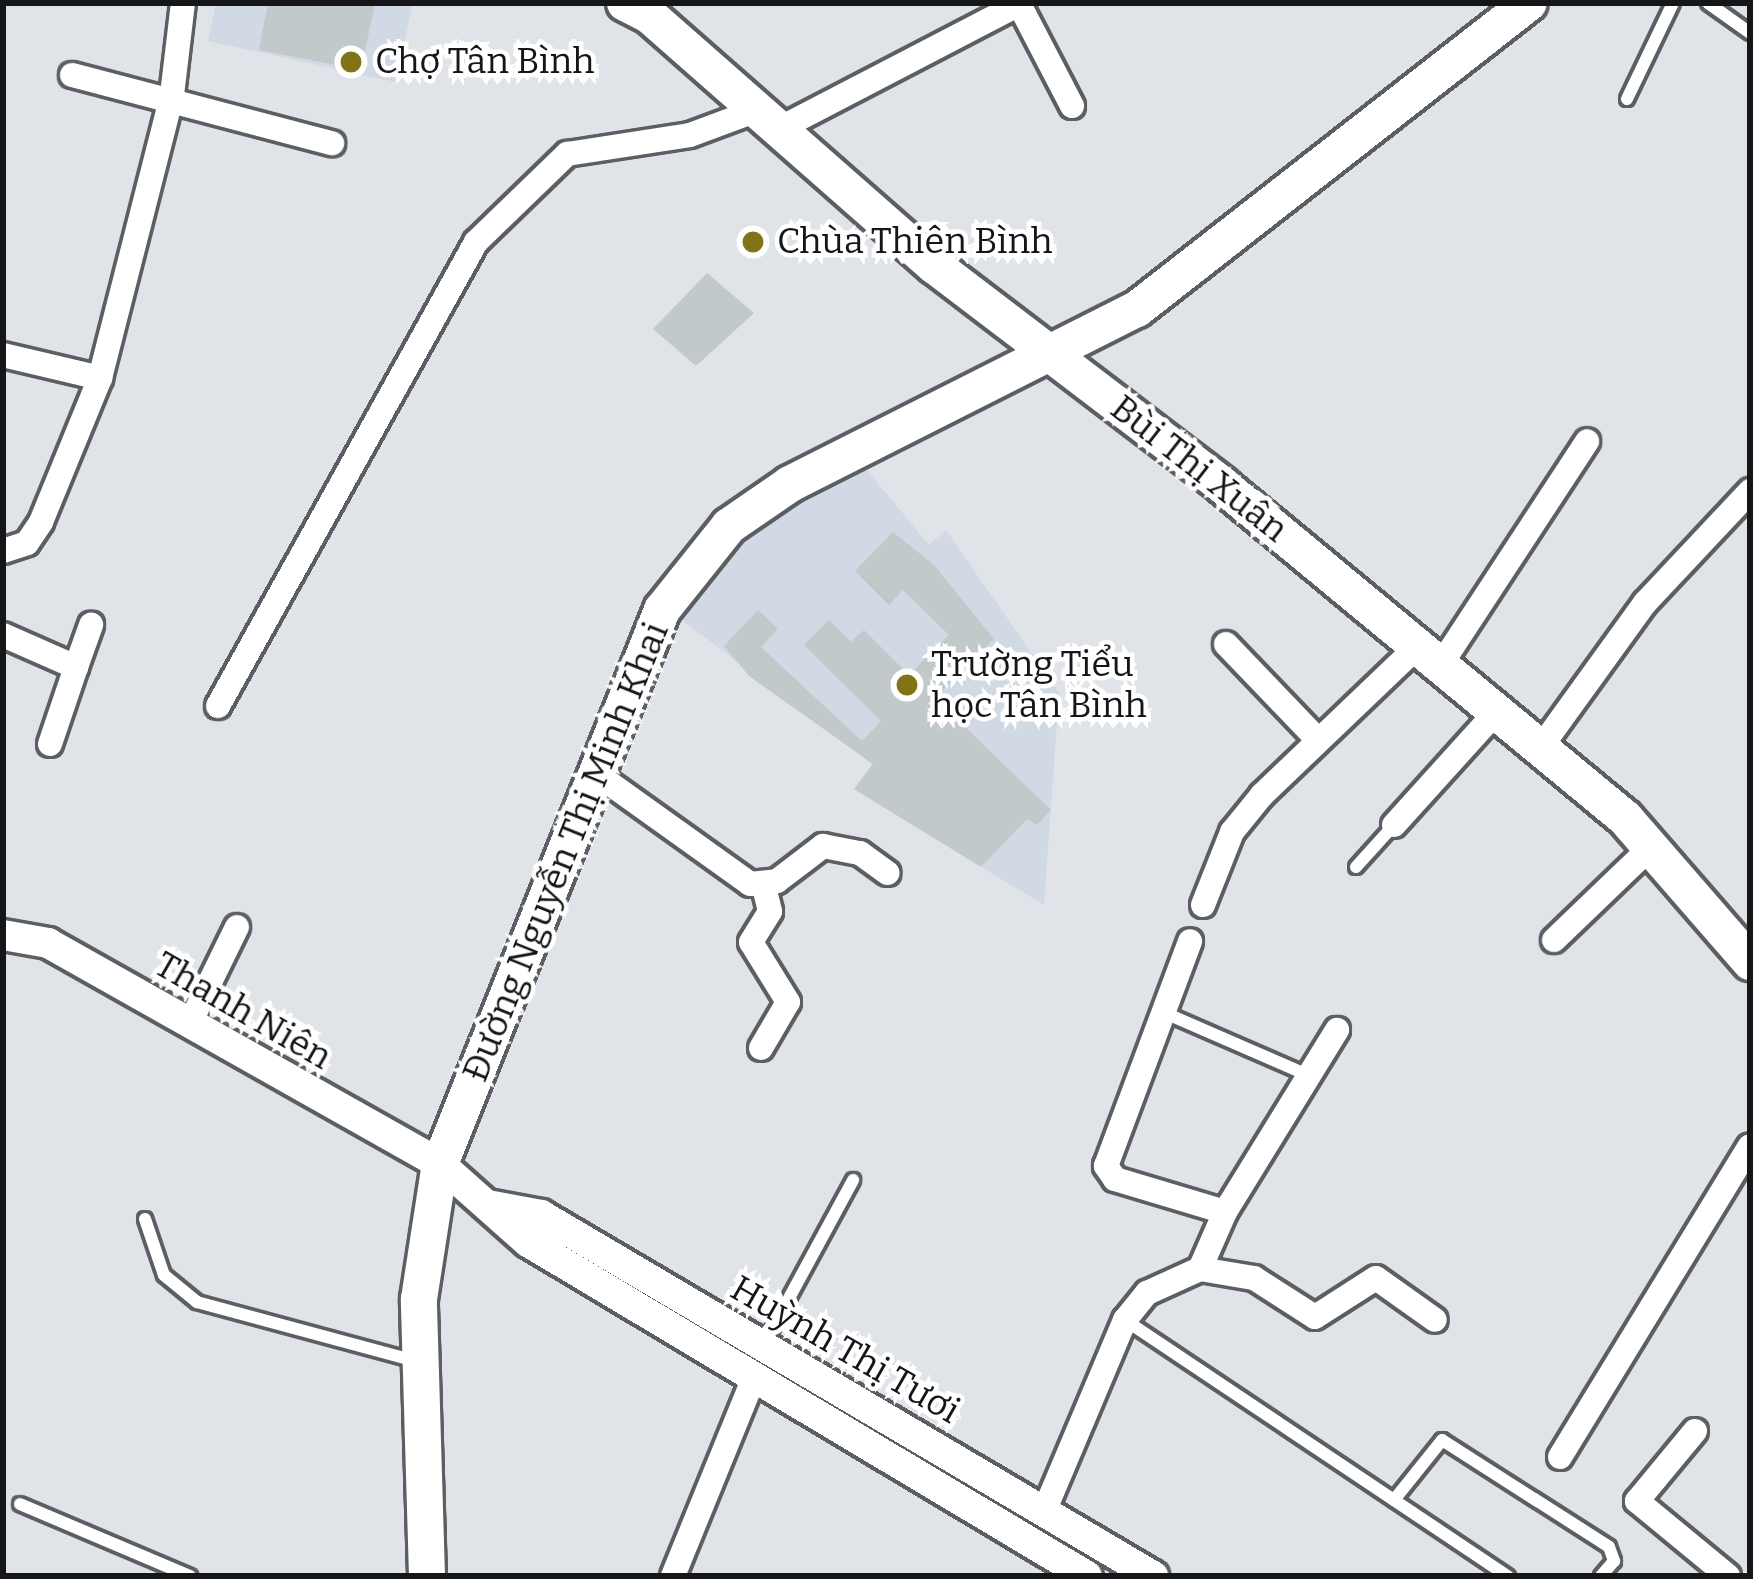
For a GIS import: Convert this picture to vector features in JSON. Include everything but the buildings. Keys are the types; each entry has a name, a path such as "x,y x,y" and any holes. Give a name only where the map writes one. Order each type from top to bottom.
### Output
{"main road":[{"name":"Đường Nguyễn Thị Minh Khai","path":"427,1576 421,1279 440,1164 662,610 729,526 790,484 1050,357 1137,308 1258,220 1529,3"},
{"name":"Bùi Thị Xuân","path":"641,8 765,121 1050,357 1498,710 1651,848 1750,962"}],"street":[{"path":"3,550 27,543 41,522 100,378 172,95 183,3"},
{"path":"218,706 476,242 566,154 765,121 1009,5 1072,106"},
{"path":"72,75 172,95 332,143"},
{"path":"3,355 100,378"},
{"path":"1203,904 1232,832 1318,740 1430,654 1587,441"},
{"path":"1541,747 1645,603 1750,491"},
{"path":"50,744 92,625"},
{"path":"3,635 76,667"},
{"path":"1226,644 1318,740"},
{"path":"1394,825 1498,710"},
{"path":"598,775 732,874 764,887"},
{"path":"764,887 823,846 860,853 888,873"},
{"path":"1554,940 1651,848"},
{"path":"761,1048 788,1002 751,942 770,911 764,887"},
{"path":"189,1025 237,927"},
{"name":"Thanh Niên","path":"3,935 48,943 440,1164"},
{"path":"1190,940 1108,1174 1226,1212"},
{"path":"1200,1269 1226,1212 1337,1030"},
{"path":"1560,1457 1750,1146"},
{"name":"Huỳnh Thị Tươi","path":"440,1164 493,1206 528,1242 763,1347 1153,1576"},
{"path":"1043,1514 1126,1320 1148,1293 1200,1269 1254,1278 1315,1317 1376,1278 1435,1320"},
{"name":"Huỳnh Thị Tươi","path":"652,1299 754,1378 1087,1576"},
{"path":"673,1576 754,1378"},
{"path":"1695,1431 1637,1501 1728,1576"}],"lane":[{"path":"1627,99 1673,3"},
{"path":"1708,3 1750,33"},
{"path":"1356,867 1394,825"},
{"path":"1165,1012 1311,1077"},
{"path":"763,1347 853,1180"},
{"path":"146,1219 164,1275 197,1302 422,1363"},
{"path":"1126,1320 1508,1576"},
{"path":"1394,1500 1442,1440 1610,1547 1614,1561 1600,1576"},
{"path":"20,1504 190,1576"}],"shaded area":[{"name":"Chợ Tân Bình","path":"216,3 413,3 395,82 208,41"},
{"name":"Trường Tiểu học Tân Bình","path":"862,464 929,545 946,530 1059,693 1044,905 854,789 872,764 674,614 737,536 797,493"}],"place":[{"name":"Chợ Tân Bình","path":"351,62"},
{"name":"Chùa Thiên Bình","path":"753,242"},
{"name":"Trường Tiểu học Tân Bình","path":"907,685"}]}
